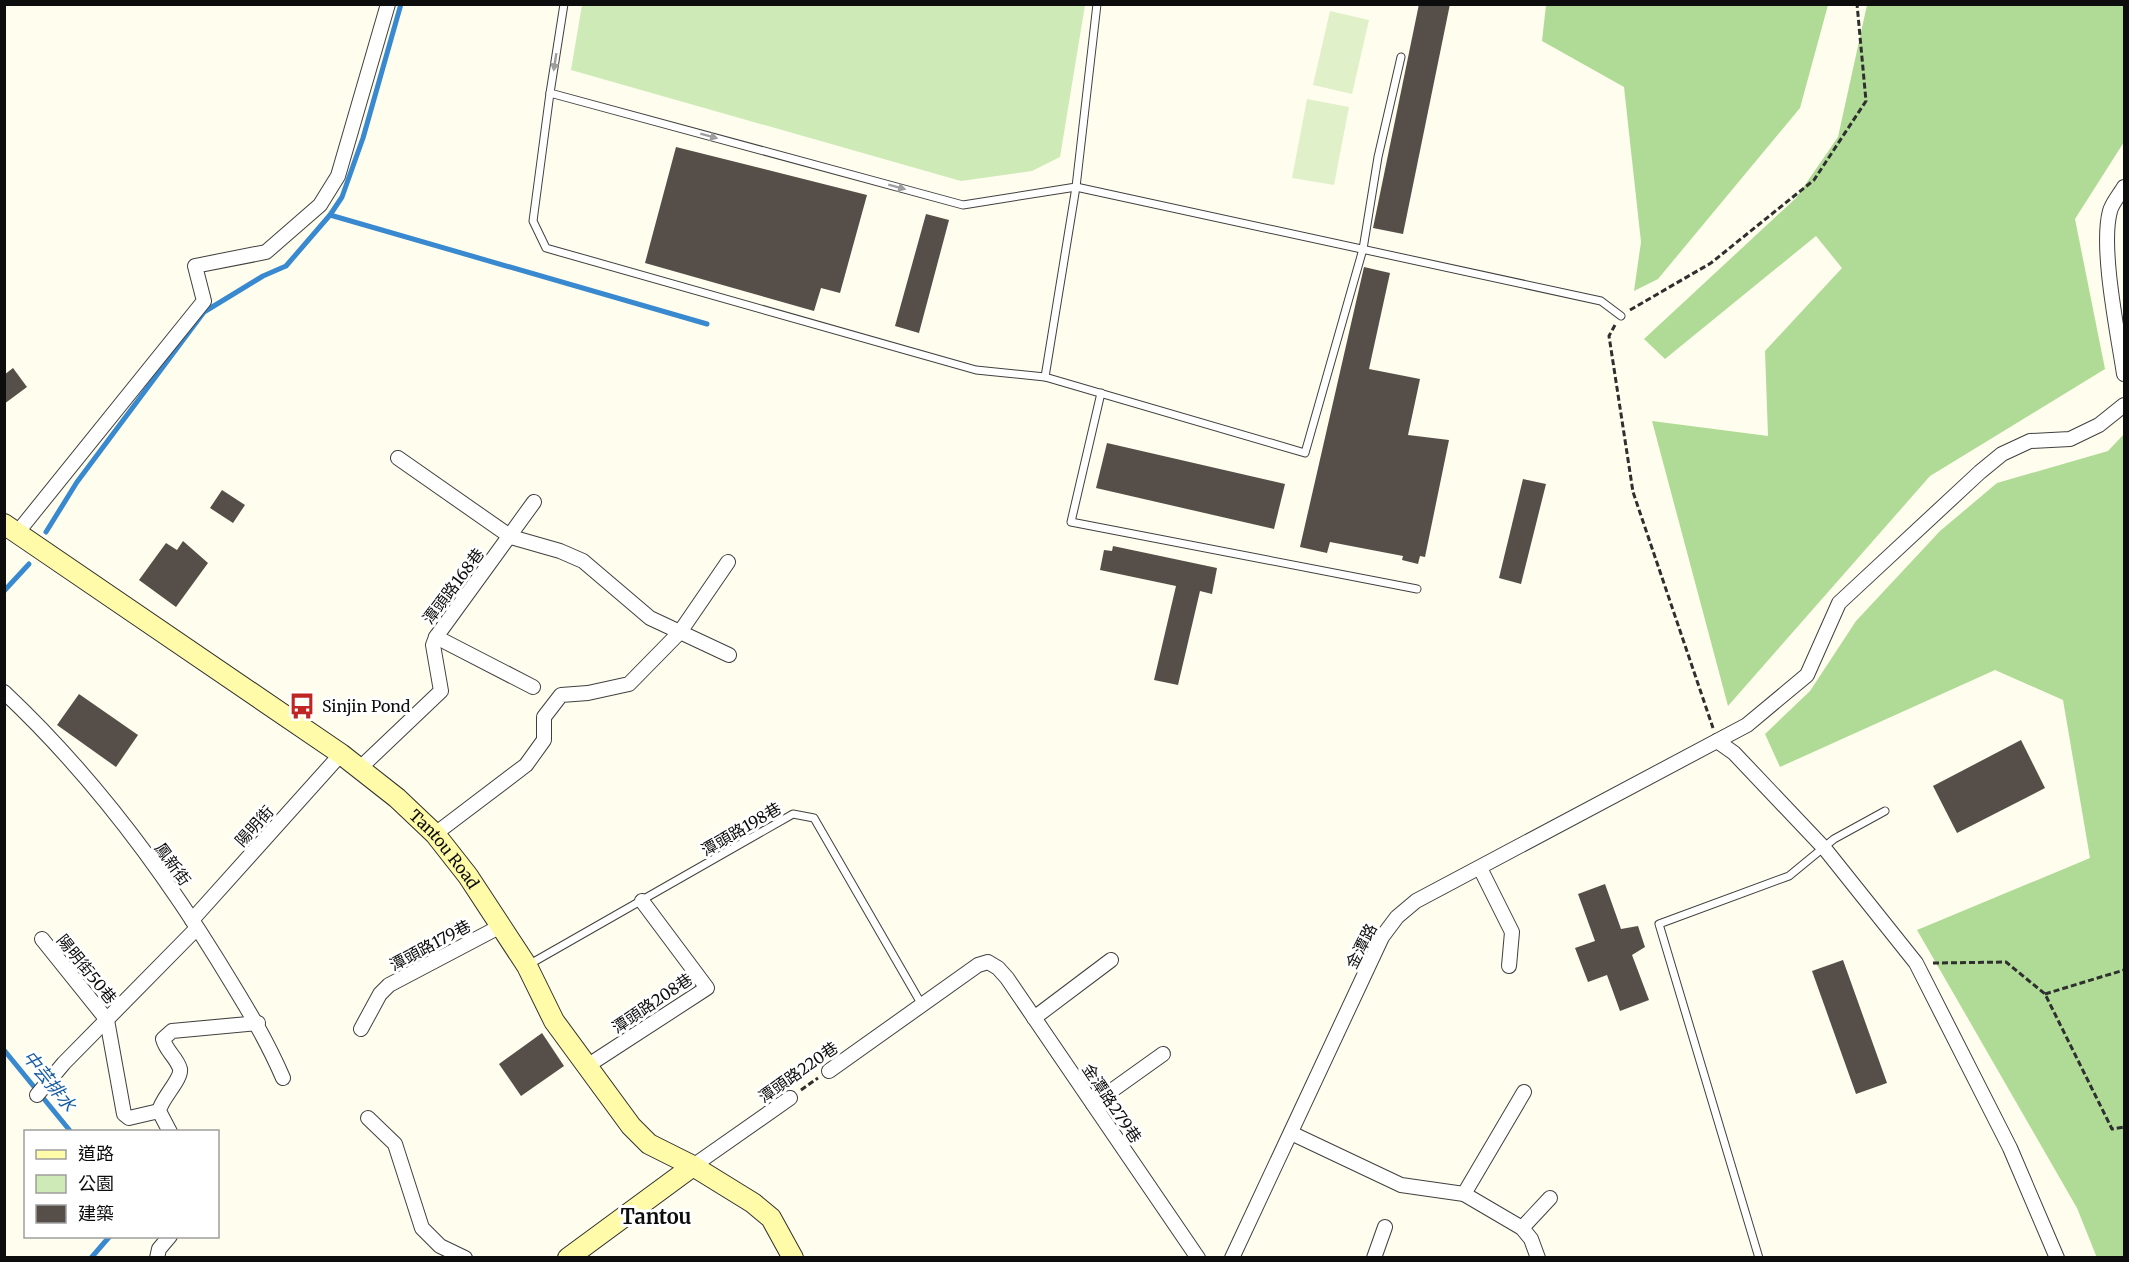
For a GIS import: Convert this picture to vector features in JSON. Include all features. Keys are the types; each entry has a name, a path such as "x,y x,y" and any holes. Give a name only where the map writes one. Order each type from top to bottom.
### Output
{"street":[{"path":"11,528 204,301 195,266 266,252 320,205 338,176 388,4"},
{"path":"2124,187 2110,209 2108,228 2117,329 2124,374"},
{"name":"金潭路","path":"1232,1257 1382,937 1397,917 1416,901 1747,725 1807,675 1839,603 1995,460 2030,441 2070,439 2099,425 2124,405"},
{"path":"398,458 511,537 560,550 583,561 650,618 729,656"},
{"name":"潭頭路168巷","path":"360,768 441,691 433,645 436,637 511,537 534,502"},
{"name":"Tantou Road","path":"11,528 341,754 398,798 435,834 501,926 527,966 554,1021 631,1126 650,1144 693,1166 753,1203 771,1218 793,1257"},
{"path":"435,834 526,765 544,740 544,717 561,695 588,693 629,684 680,632 728,562"},
{"path":"436,637 532,687"},
{"name":"鳳新街","path":"4,692 30,716 113,810 195,924 258,1023 283,1078"},
{"path":"1717,741 1734,753 1826,849 1916,963 2010,1148 2043,1219 2057,1257"},
{"name":"陽明街","path":"37,1095 195,924 341,754"},
{"path":"1480,868 1512,932 1509,966"},
{"name":"潭頭路208巷","path":"587,1066 707,988 642,901"},
{"name":"潭頭路179巷","path":"361,1029 380,994 389,985 501,926"},
{"name":"陽明街50巷","path":"42,939 107,1020"},
{"path":"1034,1018 1111,960"},
{"name":"潭頭路220巷","path":"829,1071 978,964 988,962 998,968"},
{"name":"金潭路279巷","path":"998,968 1198,1257"},
{"path":"107,1020 124,1114 129,1118 159,1112"},
{"path":"169,1130 159,1112 160,1104 180,1074 180,1067 166,1048 163,1039 166,1034 172,1031 258,1023"},
{"path":"1093,1104 1162,1053"},
{"path":"1464,1194 1524,1092"},
{"name":"潭頭路220巷","path":"693,1166 790,1098"},
{"path":"368,1118 395,1144 422,1228 440,1246 465,1257"},
{"path":"1291,1133 1401,1185 1464,1194 1522,1228 1532,1239 1538,1257"},
{"path":"567,1257 693,1166"},
{"path":"1522,1228 1550,1197"},
{"path":"1374,1257 1385,1227"},
{"path":"157,1257 159,1249 168,1238"}],"lane":[{"path":"564,4 533,221 546,248 976,370 1045,377 1305,453 1363,249 1378,157 1401,57"},
{"path":"1045,377 1076,187 1097,4"},
{"path":"550,93 963,205 1076,187 1601,301 1621,316"},
{"path":"1101,393 1071,522 1418,589"},
{"path":"1759,1257 1659,924 1789,876 1826,849 1834,839 1885,811"},
{"name":"潭頭路198巷","path":"527,966 793,814 814,818 922,1005"}],"path":[{"path":"1717,741 1633,492 1609,336 1621,316 1711,263 1814,180 1866,101 1857,4"},
{"path":"1916,963 2006,962 2045,994 2112,1129 2124,1127"},
{"path":"2045,994 2124,970"},
{"name":"潭頭路220巷","path":"790,1098 829,1071"}],"green space":[{"path":"582,4 1085,5 1060,157 1032,171 961,181 571,70"},
{"path":"1546,5 1828,5 1800,108 1658,279 1634,291 1641,242 1624,87 1542,41"},
{"path":"1867,5 2124,5 2124,142 2075,219 2105,369 1930,476 1728,706 1652,421 1768,436 1765,351 1842,268 1816,236 1665,359 1644,339 1796,198 1838,137"},
{"path":"1330,11 1369,20 1352,94 1313,85"},
{"path":"1307,99 1349,107 1334,185 1292,178"},
{"path":"2124,434 2124,1257 2097,1258 2077,1208 1917,930 2090,858 2063,700 1995,670 1780,767 1765,734 1810,691 1856,621 1940,531 1997,483 2108,451"}],"building":[{"path":"1419,4 1450,4 1403,234 1373,228"},
{"path":"676,147 867,195 840,293 821,288 814,311 645,263"},
{"path":"926,214 949,220 919,333 895,326"},
{"path":"1364,267 1390,273 1369,369 1420,379 1408,435 1449,440 1425,557 1420,556 1418,564 1402,560 1403,556 1330,542 1327,553 1300,547"},
{"path":"13,368 27,387 4,404 4,375"},
{"path":"1107,443 1285,484 1274,529 1096,488"},
{"path":"1523,479 1546,484 1521,584 1499,578"},
{"path":"222,490 245,505 233,523 210,508"},
{"path":"183,541 208,563 176,607 139,580 166,543 177,550"},
{"path":"1113,546 1217,568 1212,594 1200,591 1178,685 1154,680 1176,586 1100,570 1104,550 1112,551"},
{"path":"79,694 138,735 116,767 57,725"},
{"path":"2021,740 2045,788 1957,833 1933,786"},
{"path":"1605,884 1621,929 1638,926 1645,947 1632,955 1649,1000 1620,1011 1607,975 1588,982 1575,948 1595,941 1578,894"},
{"path":"1843,960 1887,1083 1856,1094 1812,971"},
{"path":"542,1033 564,1066 521,1096 499,1064"}],"waterway":[{"path":"46,532 77,482 204,312 263,276 286,266 330,215 342,197 363,138 401,4"},
{"path":"330,215 707,324"},
{"path":"4,591 29,564"},
{"name":"中芸排水","path":"4,1050 69,1130"},
{"name":"中芸排水","path":"91,1258 108,1238"}],"place":[{"name":"Sinjin Pond","path":"302,706"}],"district":[{"name":"Tantou","path":"656,1217"}]}
